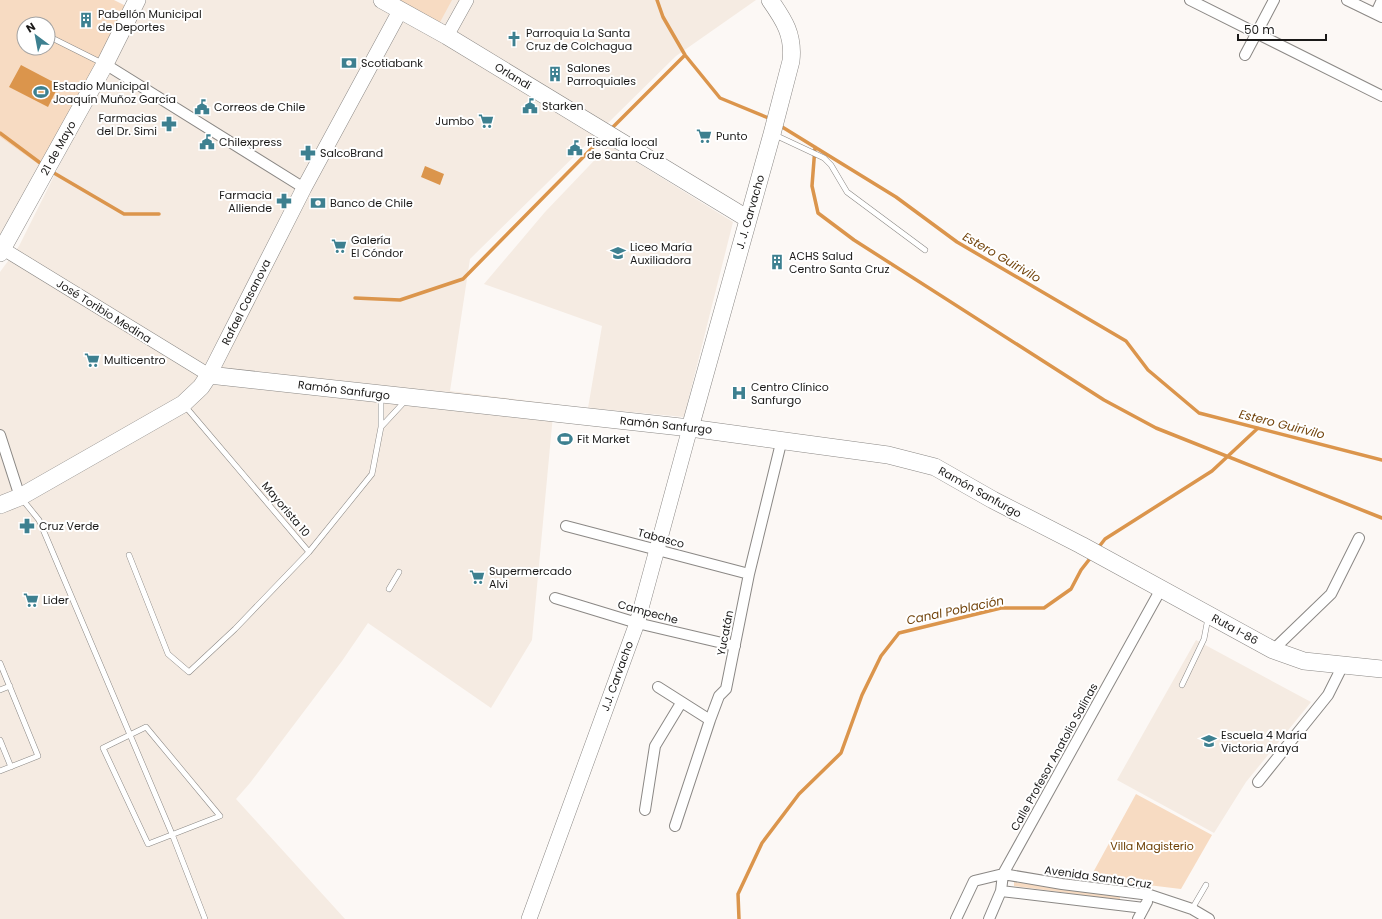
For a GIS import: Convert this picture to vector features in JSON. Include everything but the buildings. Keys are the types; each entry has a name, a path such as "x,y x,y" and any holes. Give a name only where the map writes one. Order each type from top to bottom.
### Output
{"main road":[{"name":"21 de Mayo","path":"1,249 105,64 137,0"},
{"name":"Orlandi","path":"382,0 447,36 748,219"},
{"name":"J. J. Carvacho","path":"690,428 773,131 791,61 791,41 786,24 770,0"},
{"name":"Rafael Casanova","path":"0,505 20,497 183,404 200,387 209,375 304,188 400,11"},
{"name":"Ramón Sanfurgo","path":"209,375 690,428 782,439 888,455 935,467 993,500 1100,556"},
{"name":"J.J. Carvacho","path":"529,919 637,623 690,428"},
{"name":"Ruta I-86","path":"1100,556 1274,650 1304,661 1382,669"}],"street":[{"path":"447,36 467,0"},
{"path":"1190,0 1382,96"},
{"path":"1245,55 1258,34 1274,0"},
{"path":"1347,0 1379,15 1382,0"},
{"path":"105,64 304,188"},
{"name":"José Toribio Medina","path":"1,249 209,375"},
{"path":"0,435 20,497"},
{"name":"Yucatán","path":"675,826 710,720 719,696 726,689 749,574 782,439"},
{"name":"Tabasco","path":"566,526 749,574"},
{"path":"1274,650 1331,594 1359,538"},
{"name":"Calle Profesor Anatolio Salinas","path":"1003,874 1161,589"},
{"name":"Campeche","path":"555,598 637,623 735,646"},
{"path":"1258,782 1328,695 1343,665"},
{"path":"658,688 710,720"},
{"path":"645,810 655,746 681,703"},
{"path":"956,919 974,881 1003,874 1001,891 989,919"},
{"name":"Avenida Santa Cruz","path":"1003,874 1062,884 1150,895 1192,909 1209,919"},
{"path":"1001,891 1144,908"},
{"path":"1138,919 1150,895"}],"lane":[{"path":"56,40 105,64"},
{"path":"773,131 824,158 847,192 925,250"},
{"name":"Mayorista 10","path":"183,404 309,552 372,474 381,427 381,395"},
{"path":"381,427 408,398"},
{"path":"20,497 39,520 172,834 205,919"},
{"path":"129,555 168,654 189,672 235,630 309,552"},
{"path":"389,589 399,572"},
{"path":"1182,685 1204,639 1209,615"},
{"path":"0,663 38,756 0,771"},
{"path":"0,690 10,686"},
{"path":"146,727 220,816 172,834 148,844 103,748 146,727"},
{"path":"0,740 10,767"},
{"path":"1192,909 1206,885"}],"shaded area":[{"path":"142,0 756,0 676,56 470,259 450,391 554,404 532,640 491,708 368,623 342,661 250,783 236,799 345,919 0,919 0,272 19,246"},
{"path":"21,65 59,85 48,107 9,87"},
{"path":"0,137 42,167 0,239"},
{"name":"Liceo María Auxiliadora","path":"609,145 733,222 684,417 588,408 602,326 484,284 545,212"},
{"path":"425,166 444,174 440,185 421,177"},
{"name":"Escuela 4 María Victoria Araya","path":"1196,640 1311,702 1246,782 1214,833 1117,780"}],"green space":[{"name":"Estadio Municipal Joaquín Muñoz García","path":"0,0 114,0 126,6 42,167 0,137"},
{"path":"397,0 452,0 439,24"},
{"name":"Villa Magisterio","path":"1136,794 1212,835 1181,889 1090,878"},
{"path":"1014,882 1120,895 1120,900 1014,886"}],"waterway":[{"name":"Estero Guirivilo","path":"657,0 663,17 685,55 720,98 771,119"},
{"path":"612,128 685,55"},
{"name":"Estero Guirivilo","path":"779,125 896,197 957,242 1126,341 1148,370 1199,413 1382,460"},
{"path":"0,133 43,165"},
{"path":"355,298 400,300 463,279 602,138"},
{"path":"815,147 812,186 818,213 854,240 1104,400 1156,428 1382,518"},
{"path":"54,173 124,214 159,214"},
{"name":"Canal Población","path":"1098,548 1105,539 1212,471 1258,428"},
{"name":"Canal Población","path":"739,919 738,894 762,843 799,794 841,753 862,695 881,656 899,633 1001,608 1044,608 1071,589 1081,570 1092,556"}],"place":[{"name":"Pabellón Municipal de Deportes","path":"86,20"},
{"name":"Parroquia La Santa Cruz de Colchagua","path":"514,39"},
{"name":"Scotiabank","path":"349,63"},
{"name":"Salones Parroquiales","path":"555,74"},
{"name":"Estadio Municipal Joaquín Muñoz García","path":"41,92"},
{"name":"Starken","path":"530,106"},
{"name":"Correos de Chile","path":"202,107"},
{"name":"Jumbo","path":"486,121"},
{"name":"Farmacias del Dr. Simi","path":"169,124"},
{"name":"Punto","path":"704,136"},
{"name":"Chilexpress","path":"207,142"},
{"name":"Fiscalía local de Santa Cruz","path":"575,148"},
{"name":"SalcoBrand","path":"308,153"},
{"name":"Farmacia Alliende","path":"284,201"},
{"name":"Banco de Chile","path":"318,203"},
{"name":"Galería El Cóndor","path":"339,246"},
{"name":"Liceo María Auxiliadora","path":"618,253"},
{"name":"ACHS Salud Centro Santa Cruz","path":"777,262"},
{"name":"Multicentro","path":"92,360"},
{"name":"Centro Clínico Sanfurgo","path":"739,393"},
{"name":"Fit Market","path":"565,439"},
{"name":"Cruz Verde","path":"27,526"},
{"name":"Supermercado Alvi","path":"477,577"},
{"name":"Lider","path":"31,600"},
{"name":"Escuela 4 María Victoria Araya","path":"1209,741"}]}
